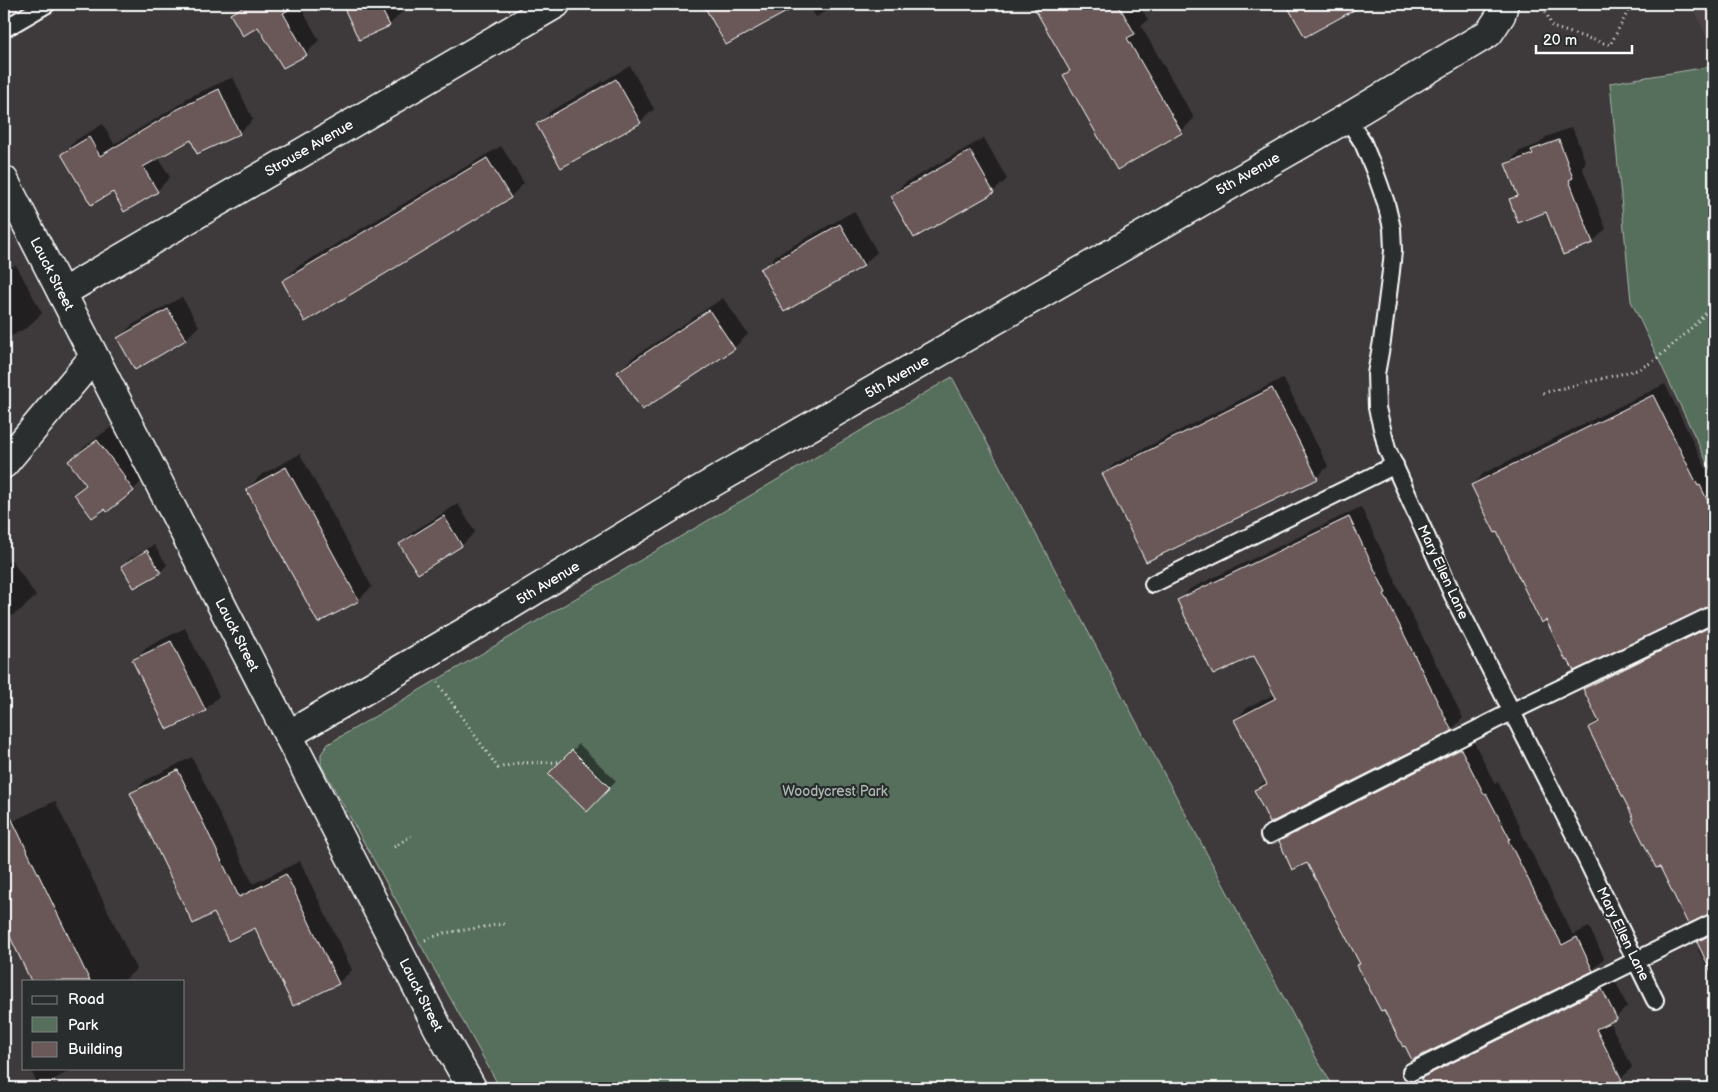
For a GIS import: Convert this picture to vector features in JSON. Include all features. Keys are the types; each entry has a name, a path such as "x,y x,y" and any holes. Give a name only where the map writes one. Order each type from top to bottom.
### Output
{"street":[{"name":"Strouse Avenue","path":"62,293 556,4"},
{"name":"5th Avenue","path":"288,735 499,612 698,491 1347,118 1489,33 1502,9"},
{"name":"Lauck Street","path":"4,180 93,358 438,1028 472,1088"},
{"path":"4,464 93,358"}],"lane":[{"path":"4,29 47,4"},
{"name":"Mary Ellen Lane","path":"1347,118 1363,143 1375,172 1386,203 1392,228 1391,271 1376,374 1377,408 1387,448 1455,600 1574,834 1655,1000"},
{"path":"1152,584 1394,465"},
{"path":"1269,835 1511,712 1714,614"},
{"path":"1411,1072 1714,922"}],"path":[{"path":"1544,7 1552,27 1610,45 1632,4"},
{"path":"1543,393 1637,370 1654,361 1714,305"},
{"path":"434,678 498,768 518,763 558,762"},
{"path":"394,847 411,836"},
{"path":"420,942 444,933 504,924"}],"shaded area":[{"path":"1692,4 1714,4 1714,54"}],"green space":[{"path":"1714,66 1714,477 1631,301 1610,83"},
{"name":"Woodycrest Park","path":"952,377 1315,1056 1334,1088 500,1088 321,765 321,754 328,744"}],"building":[{"path":"248,4 299,4 283,13 307,55 283,68 258,27 243,36 230,14"},
{"path":"342,4 379,4 390,26 359,40"},
{"path":"703,4 801,4 726,45"},
{"path":"1032,4 1118,4 1135,34 1127,38 1182,133 1117,170 1063,75 1070,71"},
{"path":"1286,4 1365,4 1305,37"},
{"path":"616,79 641,123 561,168 536,124"},
{"path":"219,89 240,134 197,154 191,140 143,167 158,192 124,212 113,192 91,205 61,154 89,137 100,156 172,112"},
{"path":"1559,140 1573,178 1569,180 1593,243 1563,255 1546,212 1518,223 1509,199 1518,196 1505,164 1533,154 1531,150"},
{"path":"970,151 994,193 914,238 890,196"},
{"path":"487,158 511,198 305,322 282,281"},
{"path":"840,224 864,266 784,312 760,269"},
{"path":"168,309 186,340 135,370 117,338"},
{"path":"709,310 735,349 642,410 617,372"},
{"path":"1272,388 1318,479 1146,562 1102,474"},
{"path":"1653,395 1714,514 1714,604 1574,671 1568,660 1566,661 1546,620 1541,623 1497,532 1495,533 1471,485"},
{"path":"97,440 134,491 107,512 105,509 92,518 74,494 86,485 68,461"},
{"path":"286,467 359,601 318,623 246,489"},
{"path":"444,516 462,546 418,574 399,544"},
{"path":"1349,517 1386,593 1384,594 1452,731 1270,823 1254,790 1267,784 1234,720 1276,698 1254,656 1213,675 1177,600"},
{"path":"147,550 161,573 134,588 121,566"},
{"path":"1714,625 1714,912 1688,924 1660,867 1656,868 1632,820 1634,819 1588,728 1599,722 1583,689"},
{"path":"171,641 206,711 167,730 132,660"},
{"path":"1461,749 1510,839 1508,840 1562,945 1577,937 1593,971 1412,1060 1405,1046 1403,1047 1384,1010 1381,1011 1357,965 1360,964 1307,863 1292,870 1279,841"},
{"path":"572,750 610,788 587,812 548,774"},
{"path":"178,770 239,897 286,874 339,984 293,1006 255,928 228,941 214,913 193,924 130,793"},
{"path":"4,803 90,980 31,980 4,924"},
{"path":"1714,933 1714,978 1697,942"},
{"path":"1602,989 1617,1019 1596,1029 1622,1080 1605,1088 1426,1088 1421,1078"}]}
